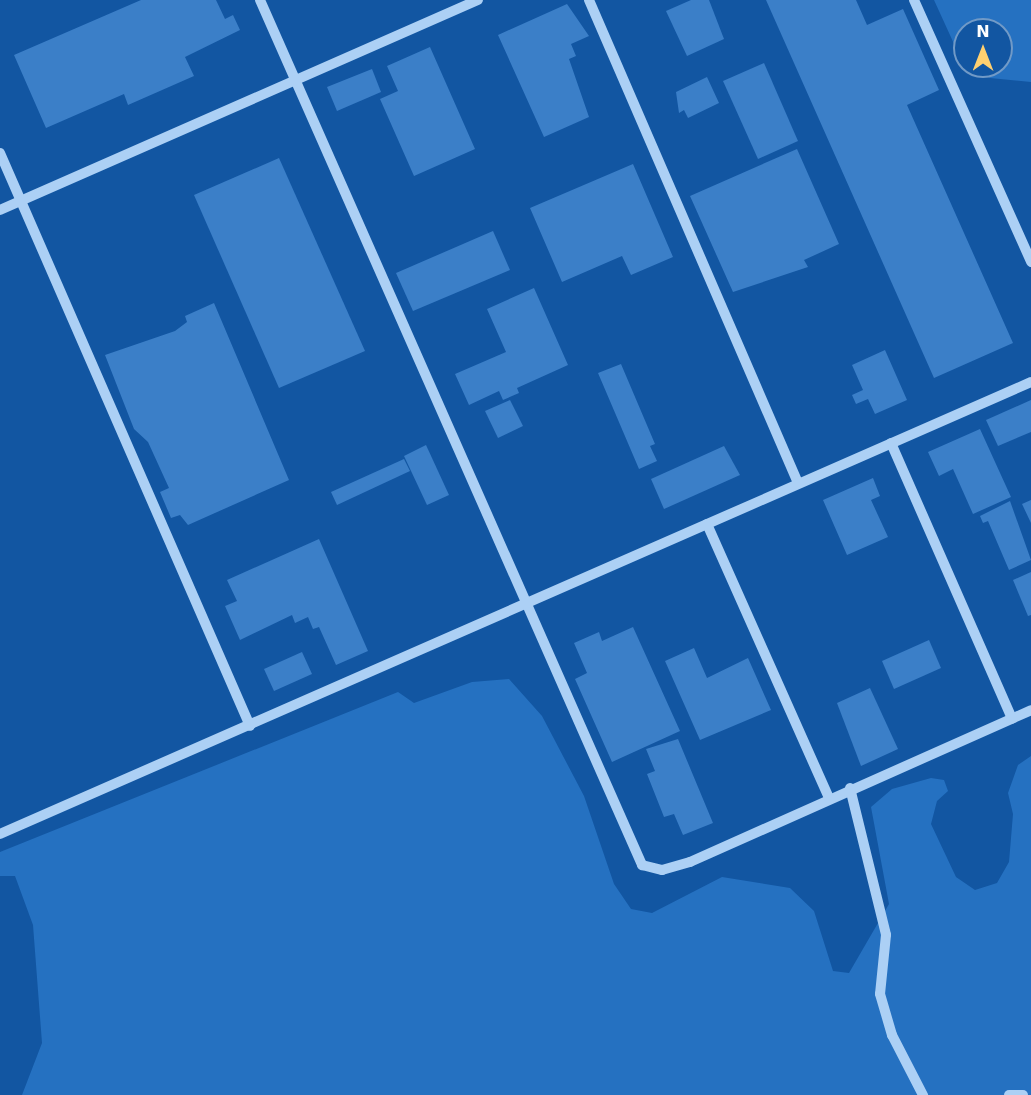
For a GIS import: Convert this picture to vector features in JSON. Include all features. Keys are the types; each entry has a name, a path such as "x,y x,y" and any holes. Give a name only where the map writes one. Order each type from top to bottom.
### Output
{"street":[{"path":"260,0 524,606 642,866 675,867 1031,710"},
{"path":"0,210 478,0"},
{"path":"589,0 798,483"},
{"path":"914,0 1031,262"},
{"path":"0,153 250,726"},
{"path":"0,834 1031,382"},
{"path":"891,443 1012,719"},
{"path":"707,524 829,798"},
{"path":"850,788 886,935 880,994 891,1035 923,1095"},
{"path":"1009,1095 1023,1095"}],"shaded area":[{"path":"934,0 1031,0 1031,82 990,78 1013,78 1013,18 953,18 953,42"},
{"path":"509,679 542,716 584,796 614,884 631,909 652,913 722,877 790,888 814,911 833,971 849,973 889,904 871,807 892,789 931,778 944,780 948,791 937,801 931,824 956,877 975,890 997,883 1009,862 1013,814 1008,793 1018,765 1031,756 1031,1095 22,1095 42,1043 33,925 15,876 0,876 0,852 398,692 414,703 472,682"}],"building":[{"path":"141,0 216,0 225,19 233,15 240,30 185,57 194,76 128,105 124,94 46,128 14,55"},
{"path":"691,0 709,0 724,39 687,56 666,11"},
{"path":"766,0 856,0 867,25 903,9 939,90 907,105 1013,343 934,378"},
{"path":"567,4 589,36 571,44 576,56 569,59 589,117 544,137 498,35"},
{"path":"430,47 475,149 414,176 380,99 398,91 387,66"},
{"path":"764,63 798,141 758,159 723,81"},
{"path":"372,69 381,92 337,111 327,87"},
{"path":"707,77 719,103 688,118 684,110 679,113 676,92"},
{"path":"797,149 839,244 804,260 808,267 733,292 690,196"},
{"path":"279,158 365,351 279,388 194,195"},
{"path":"633,164 673,257 631,275 622,256 562,282 530,208"},
{"path":"493,231 510,270 413,311 396,273"},
{"path":"534,288 568,365 517,388 519,393 503,400 499,391 469,405 455,374 506,352 487,309"},
{"path":"214,303 289,480 188,525 180,515 171,518 160,492 169,488 148,442 134,429 105,355 175,331 187,322 185,316"},
{"path":"885,350 907,400 875,414 868,399 856,404 852,395 863,390 852,365"},
{"path":"621,364 655,444 650,446 657,461 639,469 598,373"},
{"path":"510,400 523,426 498,438 485,411"},
{"path":"1031,400 1031,432 998,446 986,420"},
{"path":"980,429 1011,497 973,514 953,469 939,476 928,452"},
{"path":"426,445 449,495 427,505 404,456"},
{"path":"724,446 740,475 664,509 651,479"},
{"path":"404,459 410,471 337,505 331,492"},
{"path":"873,478 880,496 871,500 888,537 847,555 823,500"},
{"path":"1031,500 1031,523 1022,504"},
{"path":"1010,501 1031,560 1009,570 988,521 983,523 980,516"},
{"path":"319,539 368,651 336,665 319,627 313,629 308,617 295,623 292,615 240,640 225,606 237,601 227,580"},
{"path":"1031,572 1031,615 1028,616 1013,580"},
{"path":"633,627 680,731 612,762 575,679 587,673 574,643 599,632 602,641"},
{"path":"929,640 941,668 894,689 882,661"},
{"path":"694,648 707,678 748,658 771,710 700,740 665,661"},
{"path":"302,652 312,674 274,691 264,669"},
{"path":"870,688 898,749 861,766 837,703"},
{"path":"678,739 713,823 683,835 674,814 664,817 647,774 655,771 646,749"}]}
